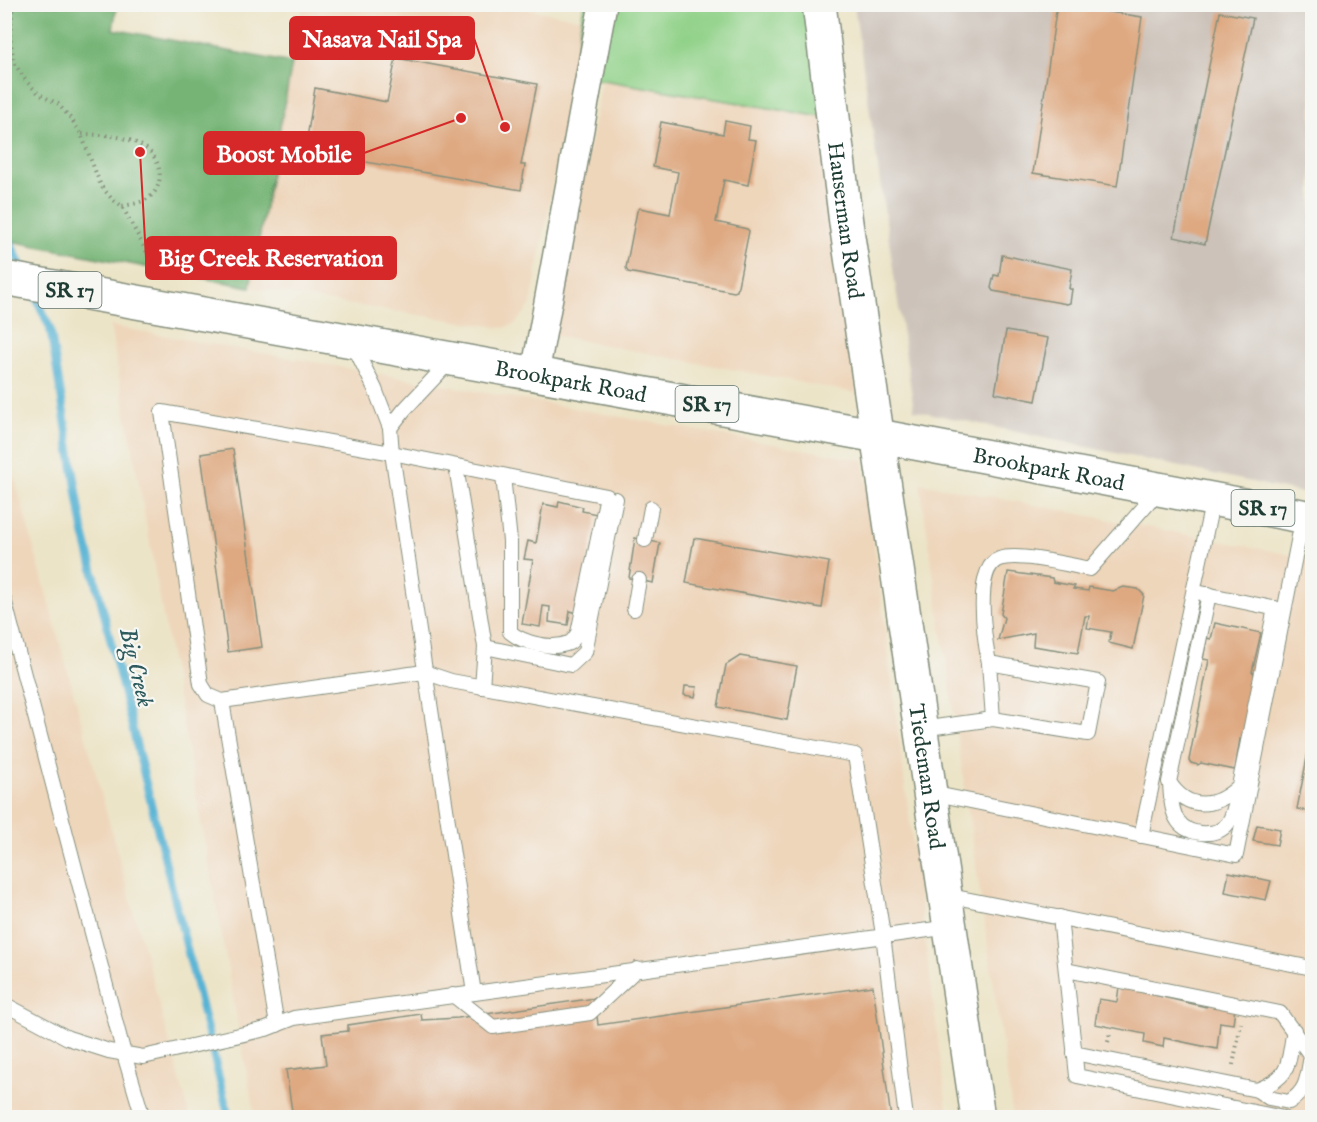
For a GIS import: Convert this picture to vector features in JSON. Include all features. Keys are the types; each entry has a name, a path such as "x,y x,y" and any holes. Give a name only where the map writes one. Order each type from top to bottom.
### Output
{"main road":[{"name":"Hauserman Road","path":"819,4 846,223 878,436"},
{"name":"Brookpark Road","path":"4,278 535,373 1308,517"},
{"name":"Tiedeman Road","path":"878,436 978,1118"}],"street":[{"path":"535,373 603,4"}],"lane":[{"path":"350,340 375,389 390,428 424,672 474,993"},
{"path":"390,428 453,359"},
{"path":"612,497 392,453 162,412 201,684 208,695 222,701 424,672 451,681 855,755 883,935 906,1118"},
{"path":"456,466 485,647 483,687"},
{"path":"503,476 510,541 510,632 516,637 545,644 561,645 572,642 578,633 612,497"},
{"path":"993,719 989,663 984,638 985,577 988,567 999,559 1020,557 1090,569 1160,489"},
{"path":"485,647 571,665 585,652 612,497"},
{"path":"1141,836 1213,499"},
{"path":"645,540 651,508"},
{"path":"1209,594 1169,782 1173,810 1178,822 1187,830 1197,833 1219,830 1227,824 1233,813 1280,609 1308,517"},
{"path":"634,609 639,580"},
{"path":"1192,591 1280,609"},
{"path":"4,599 143,1118"},
{"path":"931,793 1236,855 1280,609"},
{"path":"921,729 993,719 1088,734 1098,682 989,663"},
{"path":"222,701 271,1027"},
{"path":"1169,782 1177,794 1203,803 1213,803 1224,799 1239,786"},
{"path":"4,1004 68,1038 92,1047 143,1057 271,1027 294,1018 883,935 947,911 1060,917 1312,969"},
{"path":"1060,917 1077,1076 1283,1118"},
{"path":"453,996 494,1028 590,1013 637,969"},
{"path":"1066,970 1280,1013 1311,1056 1304,1089 1298,1097 1289,1102 1269,1098 1257,1090 1074,1053"},
{"path":"1257,1090 1273,1084 1285,1073 1294,1030"}],"path":[{"path":"13,4 10,37 14,63 27,82 39,94 58,104 81,134 101,186 112,199 122,206 151,260"},
{"path":"81,134 122,138 143,146 157,159 160,176 153,194 142,202 122,206"},
{"path":"1232,1070 1243,1013"},
{"path":"1108,1045 1110,1033"}],"shaded area":[{"path":"303,5 504,5 582,19 531,305 515,324 503,328 250,287"},
{"path":"854,5 1312,5 1312,495 914,410"},
{"path":"603,78 822,117 856,393 553,335"},
{"path":"110,326 863,460 948,1117 255,1117"},
{"path":"5,443 190,1117 5,1117"},
{"path":"920,483 1312,559 1312,1117 1013,1117"}],"green space":[{"path":"4,5 117,5 113,29 292,63 250,287 5,240"},
{"path":"584,5 806,5 822,117 572,75"}],"building":[{"path":"1057,4 1142,17 1117,186 1033,173"},
{"path":"1220,12 1253,18 1205,244 1174,237"},
{"path":"396,58 537,84 521,165 525,165 521,190 305,151 315,88 387,102"},
{"path":"725,121 750,126 748,139 756,140 748,185 724,180 716,222 749,231 737,291 628,272 626,268 637,211 640,208 670,214 678,172 653,167 661,122 723,134"},
{"path":"1002,255 1072,269 1069,289 1072,289 1070,303 993,291 991,288 994,275 999,276"},
{"path":"1006,331 1048,338 1036,401 995,393"},
{"path":"233,449 262,647 228,652 201,454"},
{"path":"559,501 583,507 582,511 597,514 578,613 570,611 568,625 549,622 550,607 543,606 540,627 522,624 533,560 524,559 528,541 536,543 543,504 558,507"},
{"path":"635,538 660,543 653,583 629,578"},
{"path":"694,538 829,562 822,608 686,583"},
{"path":"1008,572 1052,578 1053,582 1088,591 1089,587 1113,591 1123,587 1138,589 1144,595 1133,649 1109,643 1111,632 1087,628 1089,616 1085,616 1078,653 1033,646 1034,633 998,640 1004,618 1001,614"},
{"path":"1215,623 1261,633 1252,672 1258,676 1245,740 1240,739 1235,770 1201,763 1198,765 1189,760 1209,660 1203,659 1207,638 1211,639"},
{"path":"740,656 797,666 787,720 718,707 726,665"},
{"path":"685,686 697,687 695,697 684,695"},
{"path":"1312,737 1312,812 1297,809"},
{"path":"1257,825 1280,829 1277,845 1253,841"},
{"path":"1229,872 1271,881 1266,900 1225,892"},
{"path":"873,986 891,1118 293,1118 286,1070 326,1065 322,1034 348,1031 348,1025 421,1014 422,1020 458,1018 595,998 598,1025"},
{"path":"1119,987 1206,1007 1211,1003 1235,1008 1233,1024 1220,1022 1217,1049 1164,1038 1163,1047 1144,1043 1145,1034 1095,1024 1099,999 1117,1002"}],"waterway":[{"name":"Big Creek","path":"4,229 25,274"},
{"name":"Big Creek","path":"34,293 50,328 83,529 229,1118"}],"place":[{"name":"Boost Mobile","path":"461,118"},
{"name":"Nasava Nail Spa","path":"505,127"},
{"name":"Big Creek Reservation","path":"140,152"}]}
